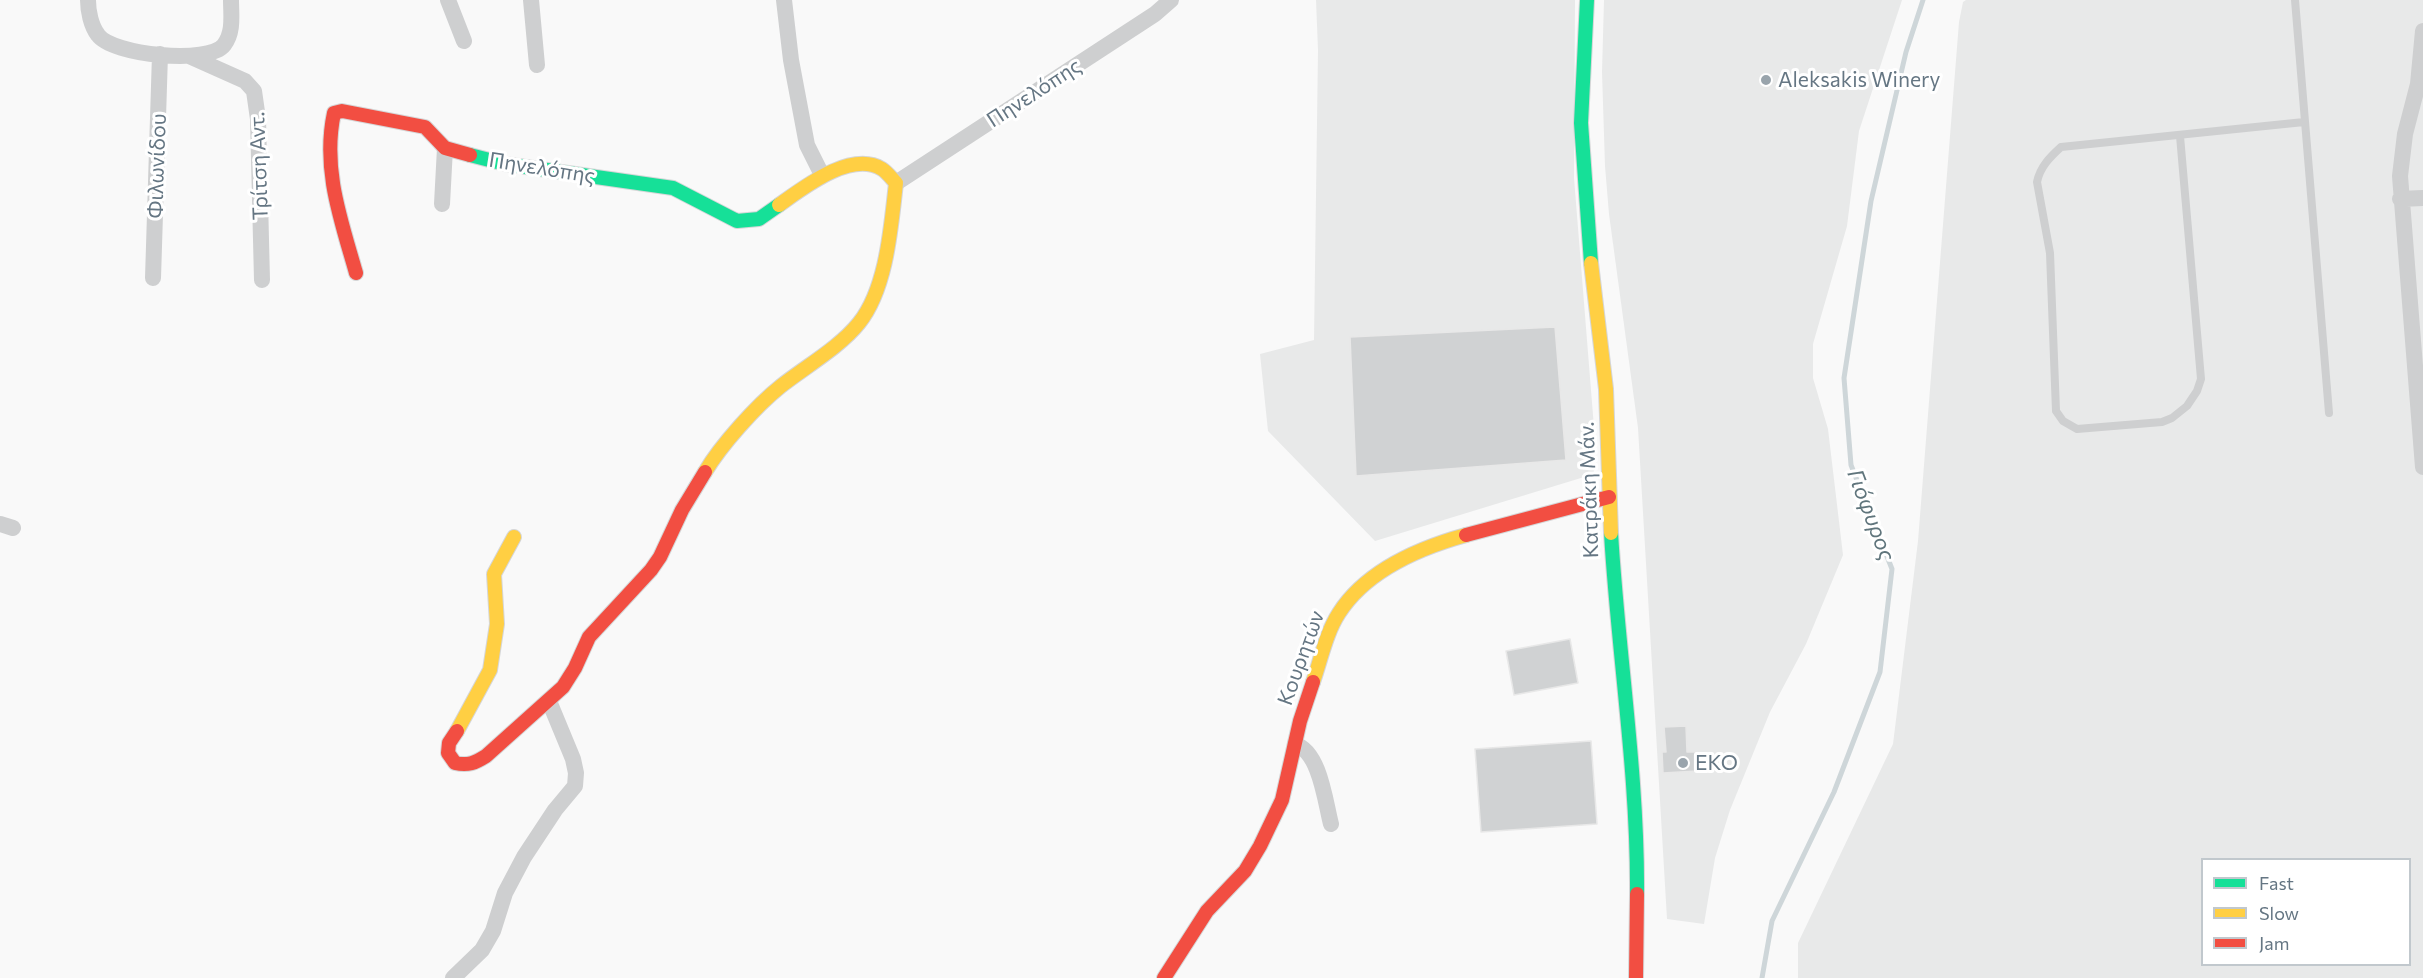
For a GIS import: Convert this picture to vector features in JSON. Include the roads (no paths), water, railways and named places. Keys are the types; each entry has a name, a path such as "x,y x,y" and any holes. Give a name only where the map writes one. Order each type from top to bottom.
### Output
{"street":[{"path":"88,0 91,21 98,36 107,42 125,48 160,54 189,56 210,54 224,45 231,30 231,0"},
{"path":"448,0 464,41"},
{"path":"531,0 537,65"},
{"path":"784,0 791,60 807,145 822,175"},
{"name":"Πηνελόπης","path":"445,148 505,164 673,188 737,221 759,219 822,175 861,164 882,169 896,183 1146,20 1171,0"},
{"name":"Κατράκη Μάν.","path":"1587,0 1581,123 1583,169 1594,297 1606,389 1616,617 1633,782 1636,978"},
{"path":"2423,31 2418,84 2401,158 2400,199 2409,275 2423,467"},
{"name":"Φιλωνίδου","path":"153,278 160,54"},
{"name":"Τρίτση Αντ.","path":"189,56 245,81 254,91 258,118 262,280"},
{"path":"356,273 335,197 331,170 330,135 334,113 351,111 425,127 445,148 442,204"},
{"path":"514,537 494,574 497,624 490,670 449,743 448,753 455,763 474,765 563,687 590,637 660,557 682,510 719,452 772,394 820,358 859,323 886,263 896,183"},
{"path":"2400,199 2423,198"},
{"name":"Κουρητών","path":"1164,978 1207,911 1250,865 1282,800 1300,721 1332,626 1346,602 1367,581 1433,544 1609,497"},
{"path":"453,978 482,950 493,932 505,893 524,857 555,810 575,786 576,773 573,759 549,701"},
{"path":"1295,744 1306,751 1315,765 1331,824"}],"lane":[{"path":"2295,0 2329,414"},
{"path":"2180,136 2201,379 2197,391 2181,412 2162,422 2077,429 2063,421 2056,411 2050,254 2037,182 2039,173 2061,147 2304,122"}],"waterway":[{"name":"Γιόφυρος","path":"1762,978 1772,921 1834,792 1880,672 1892,569 1851,465 1844,378 1871,201 1906,52 1923,0"}],"place":[{"name":"Aleksakis Winery","path":"1766,80"},
{"name":"EKO","path":"1683,763"}]}
